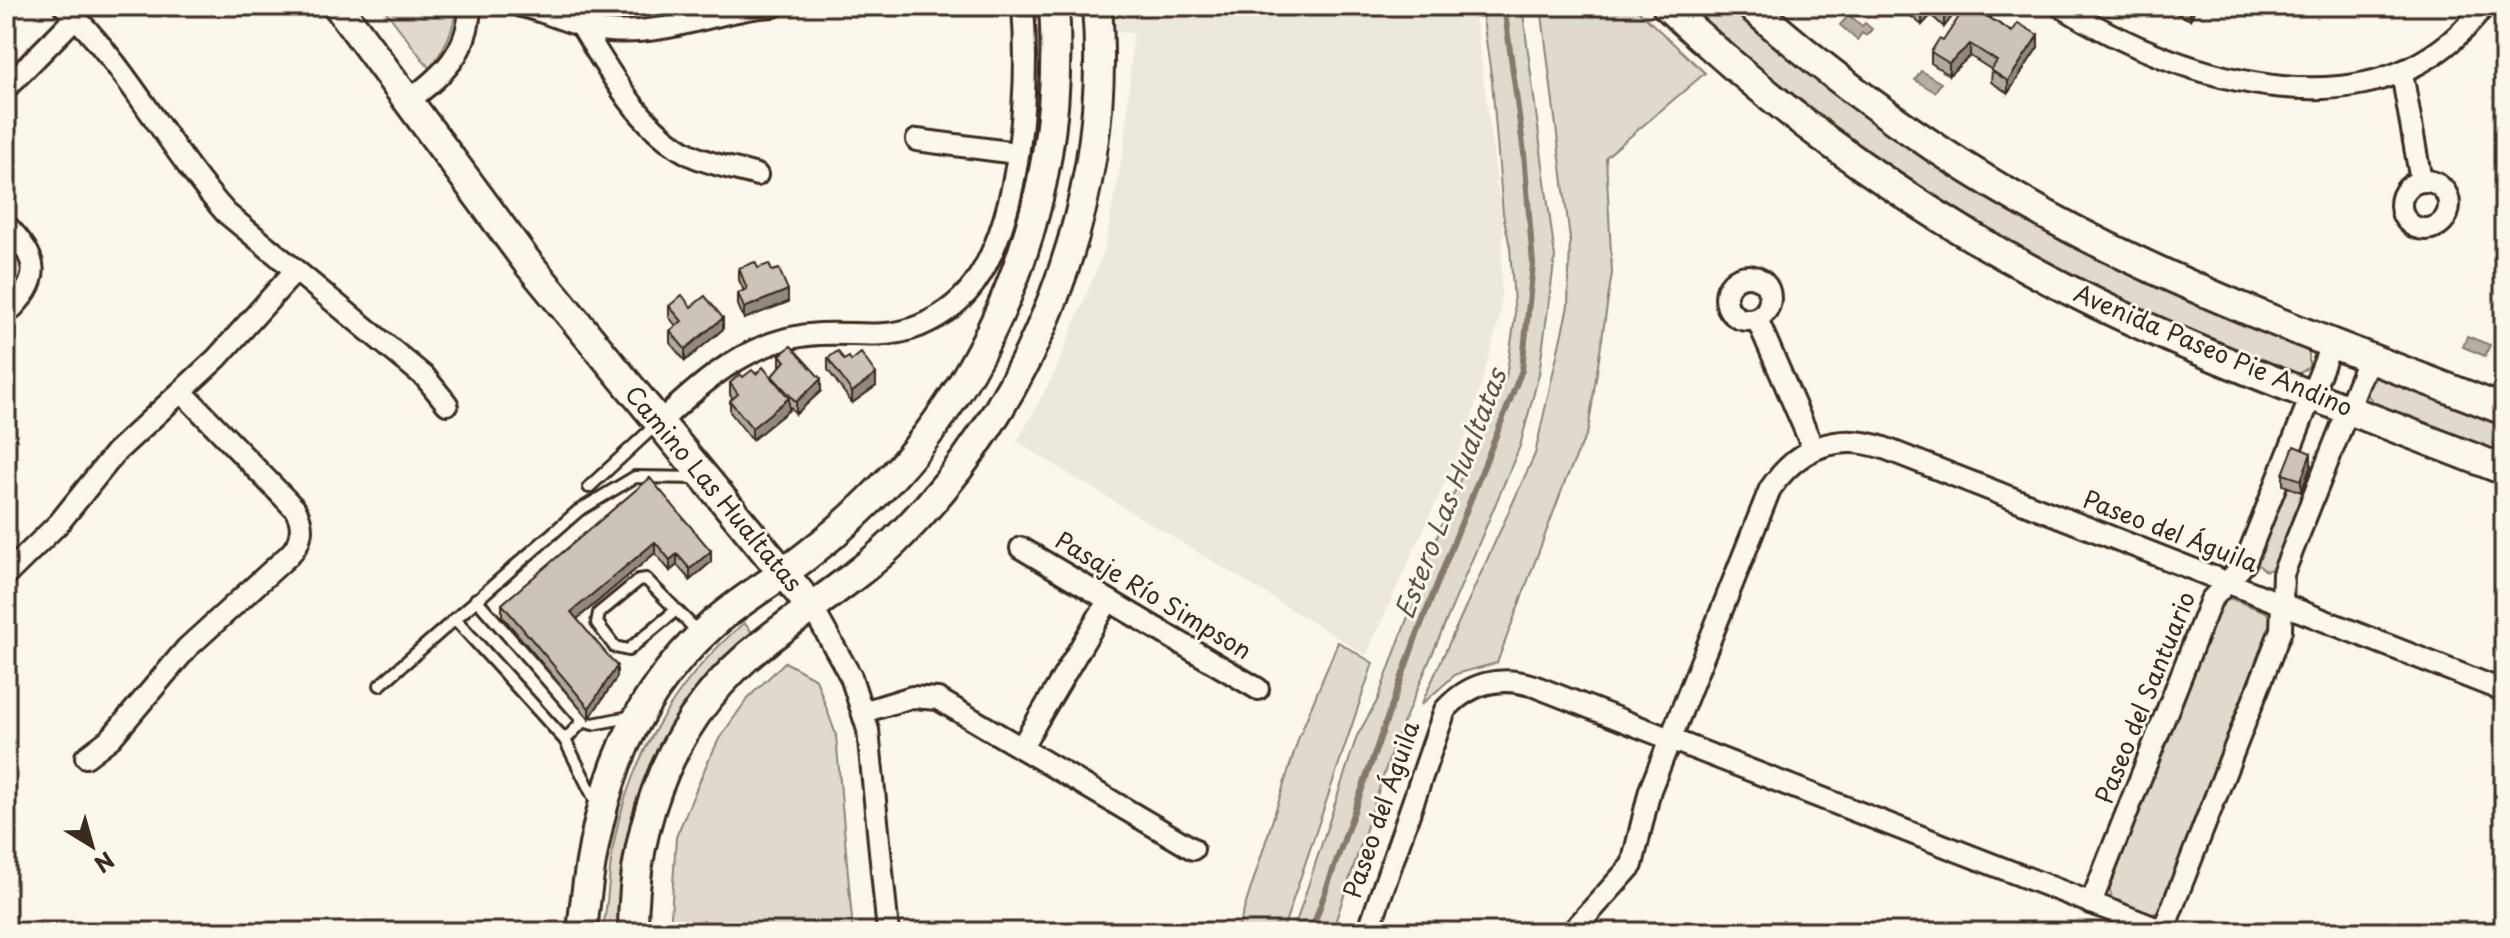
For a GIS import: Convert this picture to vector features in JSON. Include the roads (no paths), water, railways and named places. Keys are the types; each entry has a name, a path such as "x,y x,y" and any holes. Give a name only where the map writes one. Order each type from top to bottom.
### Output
{"street":[{"name":"Camino Las Hualtatas","path":"338,6 527,262 813,609 841,657 863,712 874,776 888,932"},
{"path":"408,101 442,75 458,54 468,28 470,6"},
{"path":"521,6 582,27 612,31 668,28 774,6"},
{"path":"659,423 710,377 771,344 817,334 899,333 952,307 973,286 992,249 1007,200 1016,153 1025,81 1023,6"},
{"path":"582,932 599,811 640,715 674,665 701,635 852,517 913,453 949,403 998,317 1027,245 1046,171 1055,89 1054,6"},
{"path":"633,932 634,882 641,837 670,757 696,712 727,676 766,641 813,609 893,542 947,484 996,417 1025,362 1068,255 1084,192 1098,87 1097,6"},
{"name":"Avenida Paseo Pie Andino","path":"1667,6 1744,74 1825,138 1982,243 2153,331 2504,470"},
{"path":"1751,6 1859,92 2021,201 2139,262 2332,343 2504,410"},
{"path":"2060,6 2148,49 2205,72 2254,84 2322,88 2402,73 2454,40 2484,6"},
{"path":"6,88 70,12 119,65 214,199 239,225 425,377 447,404"},
{"path":"582,27 632,103 667,140 694,156 757,175"},
{"path":"2402,73 2421,181"},
{"path":"917,140 1016,153"},
{"path":"6,225 28,249 34,268 27,293 6,314"},
{"path":"6,575 59,523 116,452 246,329 295,271"},
{"path":"1572,932 1632,865 1642,815 1770,489 1790,464 1813,448 1757,319"},
{"name":"Paseo del Santuario","path":"2091,903 2211,600 2245,563 2332,343"},
{"path":"2165,932 2281,630 2283,574 2369,357"},
{"path":"86,757 111,738 187,648 289,555 300,541 301,524 295,509 182,392"},
{"name":"Paseo del Águila","path":"1813,448 1847,441 1872,444 2504,691"},
{"name":"Pasaje Río Simpson","path":"1021,548 1258,689"},
{"path":"1021,748 1108,601"},
{"name":"Paseo del Águila","path":"1368,932 1445,710 1461,694 1494,681 1521,682 2165,932"},
{"path":"863,712 912,697 930,697 1193,849"}],"lane":[{"path":"589,487 659,423"},
{"path":"380,685 578,511 593,504 616,485 635,477 706,478"},
{"path":"675,611 628,650 615,647 597,623 599,613 639,580 652,582 675,611 701,635"},
{"path":"476,599 583,721 593,724 640,715"},
{"path":"455,619 565,740 587,780 599,811"},
{"path":"565,740 583,721"}],"waterway":[{"name":"Estero Las Hualtatas","path":"1311,932 1415,640 1522,370 1533,264 1524,153 1504,6"}]}
